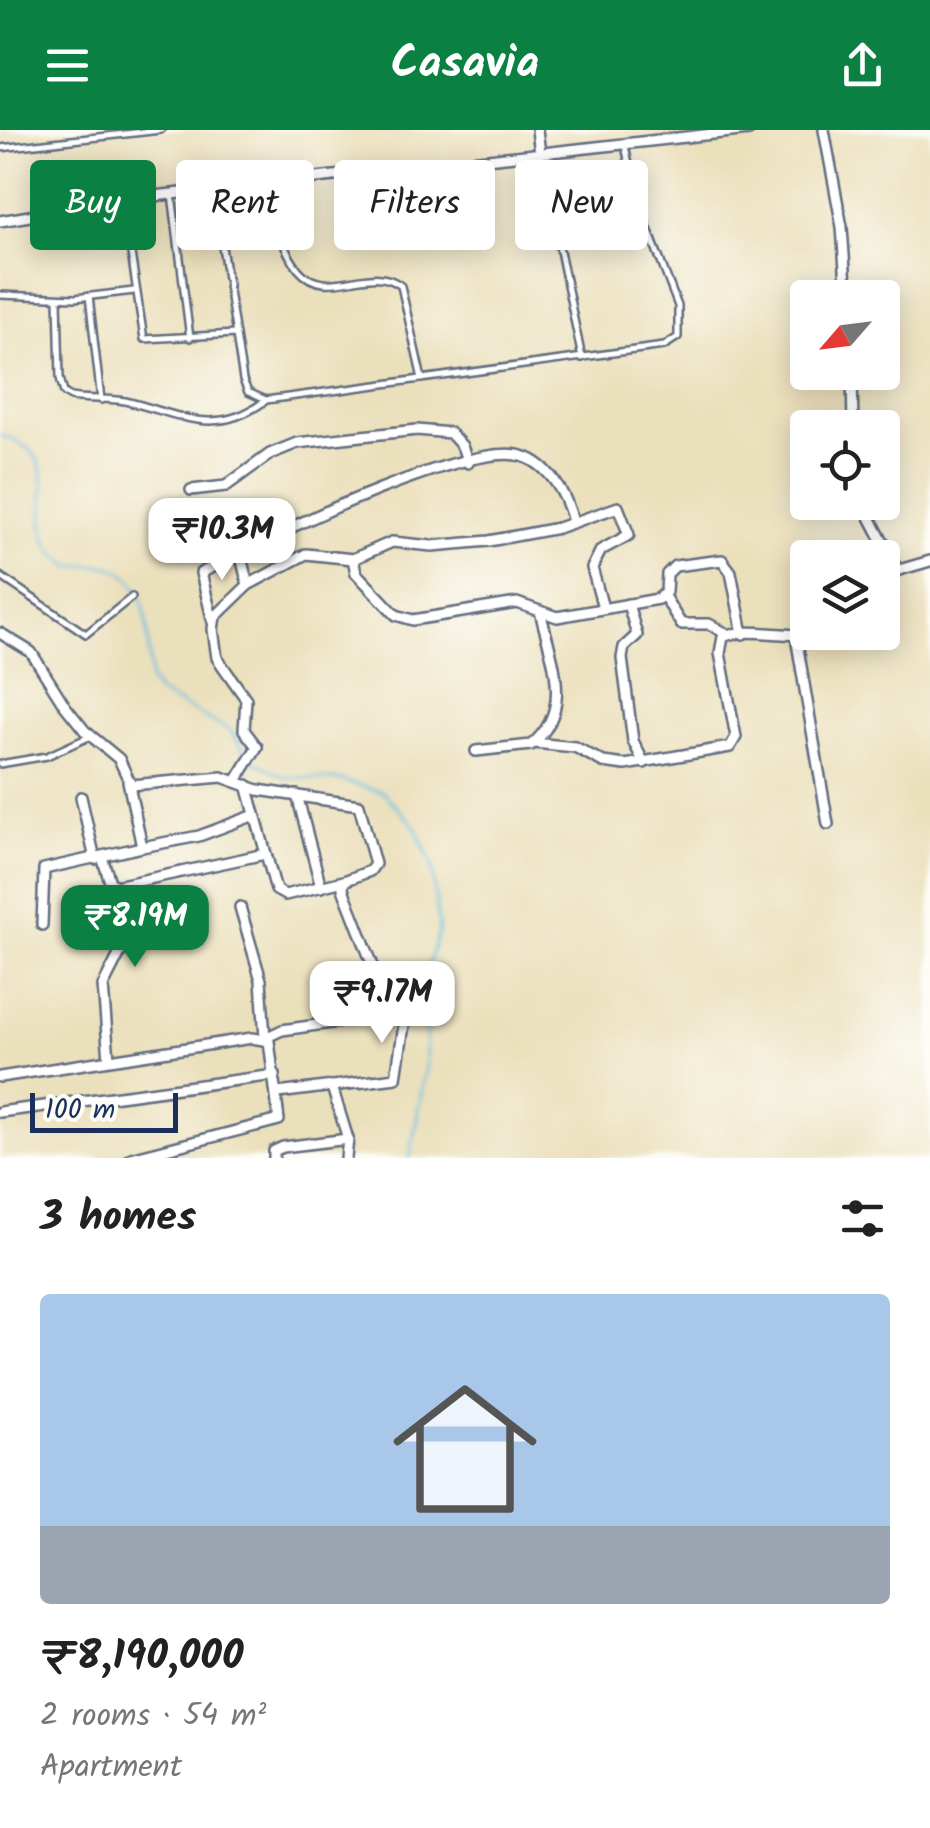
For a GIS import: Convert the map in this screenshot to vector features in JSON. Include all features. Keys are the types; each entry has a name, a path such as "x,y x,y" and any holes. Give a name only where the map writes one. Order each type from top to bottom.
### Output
{"street":[{"path":"537,130 540,153"},
{"path":"314,178 749,130"},
{"path":"824,130 842,228 846,280"},
{"path":"156,196 176,194"},
{"path":"0,221 30,216"},
{"path":"191,490 226,486 270,454 297,443 418,430 450,433 462,446 468,463"},
{"path":"236,780 257,746 244,730 246,699 217,658 214,622 202,572 353,501 425,473 507,454 528,458 562,490 574,522"},
{"path":"214,622 248,586 306,554 353,559 392,542 432,546 488,541 618,508 630,530 601,550 592,568 604,608"},
{"path":"245,552 242,561 248,586"},
{"path":"353,559 356,573 403,619 516,603 540,615 558,617 664,596"},
{"path":"743,634 726,561 675,566 668,574 664,596 681,624 709,624 727,634 790,637"},
{"path":"900,568 930,562"},
{"path":"628,604 637,635 624,647 622,658 633,741 644,764"},
{"path":"534,744 553,720 557,693 540,615"},
{"path":"0,633 31,652 64,706 119,759 128,781 142,846"},
{"path":"476,751 534,744 575,747 613,764 644,764 720,750 735,743 719,643 727,634"},
{"path":"798,650 828,824"},
{"path":"128,781 136,786 211,777 359,805 375,864 370,871 344,881 280,894 247,785"},
{"path":"297,794 322,887"},
{"path":"81,797 110,882 121,885 265,854"},
{"path":"42,925 40,872 200,836 255,815"},
{"path":"344,881 343,889 377,976"},
{"path":"109,1059 103,986 127,939 121,885"},
{"path":"130,1158 274,1124 281,1114 271,1047 265,1038 261,980 240,907"},
{"path":"0,1077 265,1038 282,1030 399,1015 404,1025 396,1078 278,1093"},
{"path":"0,1112 275,1075"},
{"path":"332,1087 348,1139 346,1158"},
{"path":"274,1158 274,1151 283,1147 348,1139"}],"lane":[{"path":"0,148 162,130"},
{"path":"58,298 61,387 70,397 126,402 194,421 236,418 266,400 664,346 678,336 680,325 637,200 624,146"},
{"path":"540,153 582,358"},
{"path":"172,194 190,338"},
{"path":"129,250 144,339 236,334"},
{"path":"223,250 248,392 266,400"},
{"path":"288,250 311,280 334,284 384,277 401,286 422,379"},
{"path":"0,294 58,298 134,291"},
{"path":"89,296 101,400"},
{"path":"0,576 86,634 132,597"},
{"path":"0,764 47,756 91,736"}],"waterway":[{"path":"0,435 21,444 41,468 44,529 53,552 71,567 99,565 119,570 132,581 141,596 151,682 157,692 231,731 246,754"},
{"path":"252,760 284,777 340,780 383,792 415,826 432,866 439,931 426,972 426,1066 410,1158"}]}
